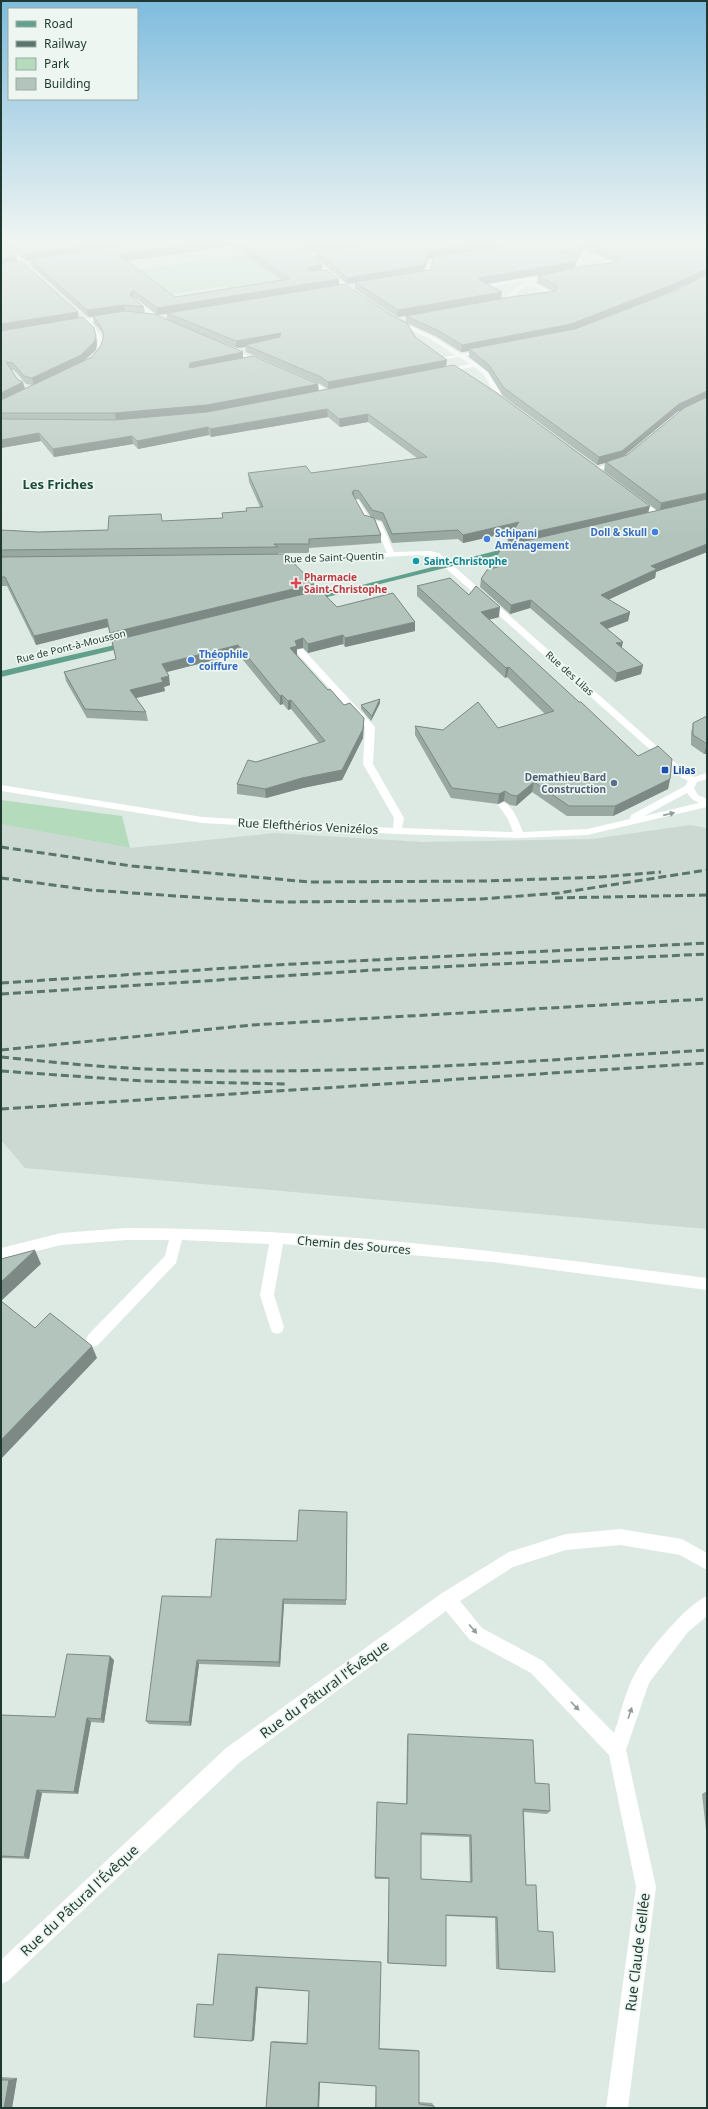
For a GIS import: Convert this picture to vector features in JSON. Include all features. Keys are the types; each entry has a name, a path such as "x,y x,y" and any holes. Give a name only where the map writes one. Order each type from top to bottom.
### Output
{"main road":[{"path":"644,518 662,514"},
{"path":"303,601 447,564 522,547"},
{"name":"Rue de Pont-à-Mousson","path":"1,674 140,641"}],"street":[{"path":"91,362 100,352 102,342 100,338"},
{"path":"433,338 483,370 492,381 499,398"},
{"path":"222,346 269,366"},
{"path":"235,352 247,348"},
{"path":"442,360 489,350"},
{"path":"436,355 462,374"},
{"path":"240,364 254,360"},
{"path":"435,373 475,365"},
{"path":"298,378 330,393 320,395"},
{"path":"486,391 505,402"},
{"path":"596,469 613,465 629,457"},
{"path":"630,495 662,514"},
{"path":"356,501 368,521 378,524 392,555"},
{"name":"Rue de Saint-Quentin","path":"268,559 321,559 430,553 447,564"},
{"name":"Rue des Lilas","path":"447,564 684,775 691,784 695,797 707,803"},
{"path":"300,652 370,727 368,764 399,818 397,831"},
{"name":"Rue Elefthérios Venizélos","path":"617,826 707,776"},
{"name":"Rue Elefthérios Venizélos","path":"1,788 202,820 397,831 519,835 587,832 617,826 707,803"},
{"path":"503,805 513,819 519,835"},
{"name":"Chemin des Sources","path":"1,1254 61,1239 126,1234 177,1234 277,1238 492,1256 707,1284"},
{"path":"93,1340 171,1259 177,1234"},
{"path":"277,1238 267,1295 277,1327"},
{"name":"Rue du Pâtural l'Évêque","path":"1,1974 233,1755 448,1599 510,1560 566,1542 620,1537 682,1547 707,1562"},
{"path":"448,1599 476,1634 537,1667 617,1750 642,1678 682,1626 707,1605"},
{"name":"Rue Claude Gellée","path":"617,1750 646,1887 617,2108"}],"shaded area":[{"path":"1,824 130,848 275,833 423,842 592,839 690,825 707,828 707,1229 25,1168 1,1140"}],"green space":[{"path":"1,800 122,816 130,848 1,824"}],"building":[{"path":"1,338 95,338 94,342 81,355 32,378 24,376 13,363 6,362 18,380 23,382 1,393"},
{"path":"103,338 211,338 243,352 190,363 189,368 253,356 318,384 207,405 115,413 1,413 1,400 92,357 101,345"},
{"path":"230,338 251,338 236,341"},
{"path":"274,338 417,338 447,360 328,382 321,377 245,345"},
{"path":"451,338 496,338 462,345"},
{"path":"525,338 707,338 707,391 679,404 622,451 599,457 504,388 489,365 469,349"},
{"path":"454,365 497,393 650,506 508,538 519,522 463,535 458,530 392,534 383,513 372,510 359,491 354,490 352,493 364,515 374,518 381,535 309,539 309,544 274,544 278,547 1,550 1,530 38,532 108,530 109,516 161,514 162,521 223,518 222,513 247,511 246,508 263,507 248,473 306,466 311,473 427,457 368,414 339,419 327,409 210,429 208,427 137,441 132,436 53,449 39,433 1,440 1,419 115,420 207,412"},
{"path":"707,397 707,493 661,503 606,462 627,455 684,408"},
{"path":"707,499 707,544 651,566 657,569 601,595 630,612 600,623 623,642 616,643 643,665 617,673 531,600 511,605 481,579 487,570 501,566 494,560 503,546"},
{"path":"285,554 314,584 110,633 107,619 34,636 5,577 1,577 1,557"},
{"path":"450,578 469,595 476,586 500,607 481,612 579,702 581,702 638,756 658,746 672,759 670,779 615,806 569,806 534,782 517,796 511,795 505,791 499,794 452,788 415,726 443,730 478,702 498,728 554,711 509,667 506,668 417,586"},
{"path":"320,590 337,607 393,593 415,622 345,638 343,635 308,644 303,638 295,641 297,646 290,648 328,690 330,689 344,705 350,703 364,718 363,729 342,770 302,778 265,789 237,784 248,760 256,762 325,741 291,700 288,701 282,695 280,696 238,645 162,664 169,676 161,678 163,682 130,690 146,712 85,709 64,672 116,659 112,641"},
{"path":"380,699 372,716 361,705"},
{"path":"707,716 707,744 693,735 693,723"},
{"path":"35,1250 1,1282 1,1259"},
{"path":"1,1301 35,1328 50,1313 92,1346 1,1440"},
{"path":"299,1510 347,1512 346,1600 283,1599 279,1662 197,1660 189,1722 146,1721 162,1596 211,1597 216,1539 297,1541"},
{"path":"67,1654 110,1656 101,1719 87,1718 74,1792 37,1790 24,1857 1,1856 1,1715 55,1717"},
{"path":"408,1734 533,1740 535,1783 549,1784 550,1811 523,1809 526,1885 536,1885 538,1931 553,1932 555,1972 499,1969 497,1917 446,1915 446,1966 388,1963 389,1878 375,1877 377,1802 407,1804","holes":["421,1833 471,1835 472,1882 421,1879"]},
{"path":"218,1954 381,1962 379,2049 419,2051 419,2104 434,2106 434,2108 376,2108 376,2086 319,2082 318,2108 266,2108 271,2042 307,2044 309,1991 256,1987 252,2041 194,2037 197,2004 213,2005"},
{"path":"1,2080 9,2080 4,2108 1,2108"}],"railway":[{"path":"1,847 132,866 310,882 486,881 601,877 661,872"},
{"path":"1,878 90,890 220,899 280,902 415,901 482,899 559,893 707,870"},
{"path":"555,898 707,895"},
{"path":"1,983 275,965 707,943"},
{"path":"1,994 374,970 707,954"},
{"path":"1,1050 252,1025 707,999"},
{"path":"1,1057 156,1069 311,1071 443,1066 707,1050"},
{"path":"1,1109 707,1063"},
{"path":"1,1071 143,1081 288,1084"}],"place":[{"name":"Doll & Skull","path":"655,532"},
{"name":"Schipani Aménagement","path":"487,539"},
{"name":"Saint-Christophe","path":"416,561"},
{"name":"Pharmacie Saint-Christophe","path":"296,583"},
{"name":"Théophile coiffure","path":"191,660"},
{"name":"Lilas","path":"665,770"},
{"name":"Demathieu Bard Construction","path":"614,783"}],"district":[{"name":"Les Friches","path":"58,484"}]}
